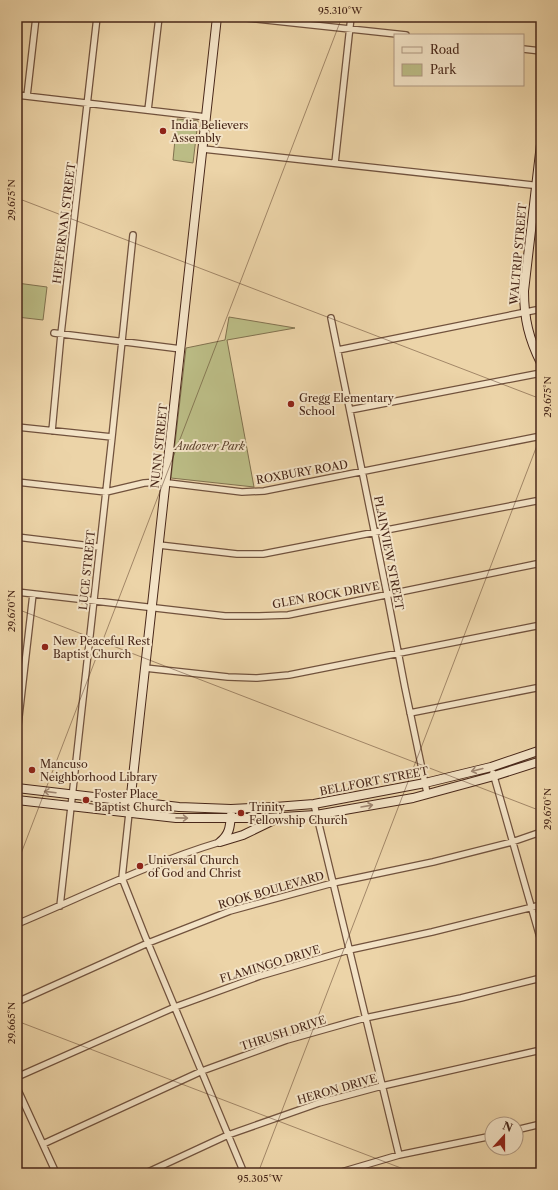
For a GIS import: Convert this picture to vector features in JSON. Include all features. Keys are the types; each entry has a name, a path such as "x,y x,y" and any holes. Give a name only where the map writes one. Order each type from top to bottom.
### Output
{"main road":[{"name":"NUNN STREET","path":"129,813 217,17"},
{"name":"WALTRIP STREET","path":"541,144 538,186 524,291 524,312 530,336 541,363"},
{"name":"BELLFORT STREET","path":"17,788 179,807 231,809 275,808 314,804 425,783 491,767 541,750"},
{"name":"BELLFORT STREET","path":"17,800 176,818 230,819 316,815 413,798 494,776 541,761"},
{"path":"231,809 230,830 232,836 236,838"},
{"path":"220,842 236,838 283,817"},
{"path":"220,842 226,837 230,830"}],"street":[{"path":"27,96 36,17"},
{"name":"HEFFERNAN STREET","path":"52,431 61,334 97,17"},
{"path":"148,110 159,17"},
{"path":"237,17 397,34"},
{"path":"335,163 351,17"},
{"path":"524,49 541,51"},
{"path":"17,95 206,117"},
{"path":"203,149 538,186"},
{"name":"LUCE STREET","path":"60,906 133,235"},
{"path":"338,350 541,309"},
{"name":"PLAINVIEW STREET","path":"331,318 427,793"},
{"path":"54,334 181,348"},
{"path":"350,410 541,373"},
{"path":"17,427 112,437"},
{"name":"ROXBURY ROAD","path":"17,482 106,492 144,483 160,482 242,492 264,491 541,436"},
{"path":"159,545 237,554 263,554 541,500"},
{"path":"17,537 100,547"},
{"name":"GLEN ROCK DRIVE","path":"17,592 224,616 288,615 541,563"},
{"path":"17,734 33,594"},
{"path":"145,668 228,677 257,678 289,675 541,625"},
{"path":"410,713 541,686"},
{"path":"491,767 541,942"},
{"path":"314,804 399,1155"},
{"name":"NUNN STREET","path":"122,878 129,813"},
{"name":"ROOK BOULEVARD","path":"17,1002 148,943 230,911 333,883 433,862 512,842 541,832"},
{"path":"17,924 122,878 195,849 220,842"},
{"path":"122,878 244,1173"},
{"name":"FLAMINGO DRIVE","path":"17,1077 175,1007 260,976 349,950 432,932 541,905"},
{"name":"THRUSH DRIVE","path":"43,1144 202,1071 287,1040 365,1018 461,998 541,978"},
{"name":"HERON DRIVE","path":"146,1173 228,1135 318,1103 382,1086 541,1050"},
{"path":"17,1088 56,1173"},
{"path":"524,1128 541,1124"},
{"path":"338,1173 399,1155 484,1138"}],"green space":[{"path":"177,119 198,121 193,163 173,160"},
{"path":"17,283 47,287 43,320 17,317"},
{"name":"Andover Park","path":"229,317 295,328 227,340 254,487 171,478 186,348 225,340"}],"place":[{"name":"India Believers Assembly","path":"163,131"},
{"name":"Gregg Elementary School","path":"291,404"},
{"name":"New Peaceful Rest Baptist Church","path":"45,647"},
{"name":"Mancuso Neighborhood Library","path":"32,770"},
{"name":"Foster Place Baptist Church","path":"86,800"},
{"name":"Trinity Fellowship Church","path":"241,813"},
{"name":"Universal Church of God and Christ","path":"140,866"}]}
